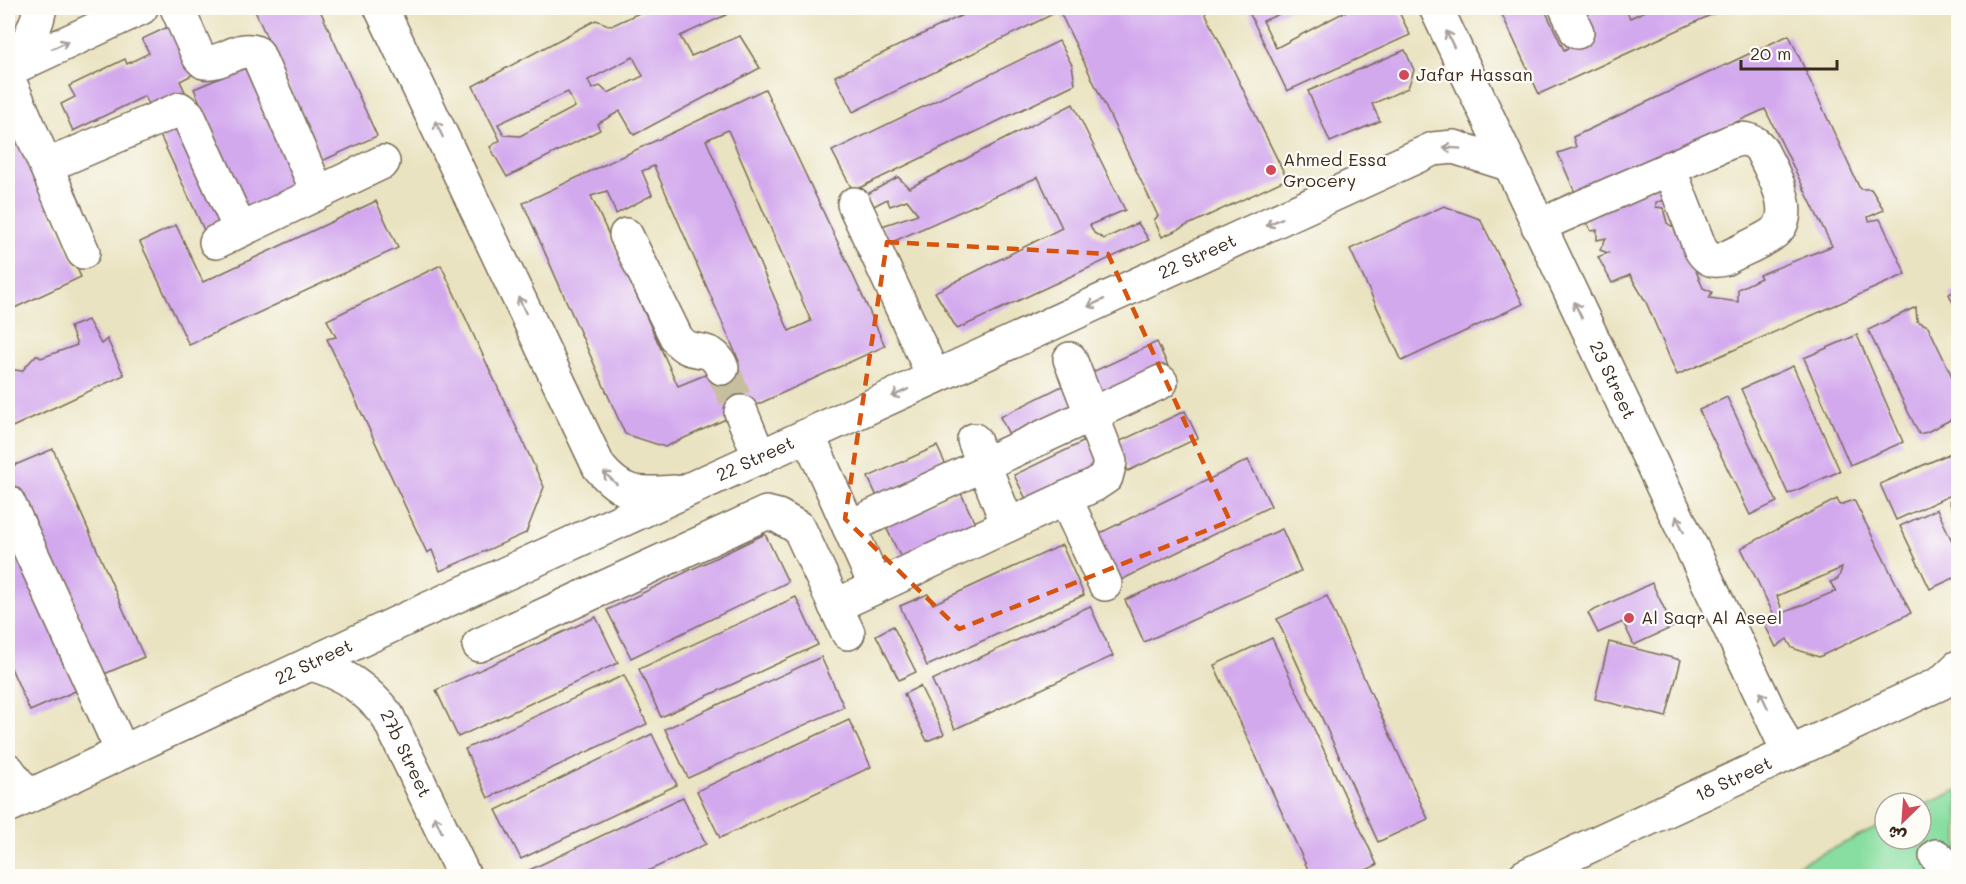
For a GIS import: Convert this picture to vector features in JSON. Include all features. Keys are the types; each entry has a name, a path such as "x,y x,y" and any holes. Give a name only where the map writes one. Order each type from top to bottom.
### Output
{"street":[{"path":"40,8 37,21 11,71 46,166 83,252"},
{"path":"11,71 141,8"},
{"path":"177,8 199,57 204,62 214,62 243,51 257,53 318,193"},
{"path":"381,8 599,467 617,485 636,494 685,491"},
{"name":"23 Street","path":"1436,8 1508,164 1790,753"},
{"path":"46,166 180,109 188,115 228,236 383,162"},
{"name":"22 Street","path":"17,801 685,491 1433,150 1446,146 1454,147 1508,164"},
{"path":"1538,226 1669,168"},
{"path":"854,204 934,377"},
{"path":"626,235 677,339 683,347 691,350 701,349 711,353 722,368"},
{"path":"479,645 766,513 778,516 799,528 841,619 876,587 1100,482 1109,472 1110,462 1070,359"},
{"path":"849,526 979,452 1092,414 1161,382"},
{"path":"741,412 760,458"},
{"path":"808,435 876,587"},
{"path":"979,452 1008,525"},
{"path":"1065,498 1105,584"},
{"path":"8,502 122,751"},
{"name":"27b Street","path":"311,664 343,675 358,684 387,715 464,876"},
{"name":"18 Street","path":"1524,876 1953,678"},
{"path":"8,770 17,801"}],"highlighted area":[{"path":"887,242 1108,254 1230,521 959,629 845,519"}],"green space":[{"path":"1958,790 1958,876 1774,876 1873,830 1873,851 1933,851 1933,801"}],"building":[{"path":"262,8 319,8 377,136 322,161 255,11"},
{"path":"650,8 722,8 726,15 680,36 691,56 740,36 760,68 634,135 620,111 597,124 600,130 507,177 490,147 500,140 473,86 596,20 611,26","holes":["633,57 643,76 608,93 600,86 592,89 588,80","568,92 575,107 520,136 504,135 498,124"]},
{"path":"977,8 1050,8 1053,14 853,112 835,76"},
{"path":"1058,8 1203,8 1287,179 1162,237 1154,220 1158,216"},
{"path":"1247,8 1293,8 1263,21 1276,48 1352,8 1397,8 1410,35 1287,91"},
{"path":"1499,8 1544,8 1564,50 1592,37 1578,8 1625,8 1630,18 1652,8 1726,8 1539,94"},
{"path":"170,26 194,74 180,81 187,96 152,112 145,96 73,131 61,104 75,97 69,86 125,59 127,64 149,53 142,39"},
{"path":"1789,35 1860,189 1871,189 1884,210 1868,217 1869,221 1880,219 1906,274 1677,375 1646,302 1630,275 1612,283 1598,257 1608,253 1600,250 1606,238 1597,240 1597,230 1591,231 1584,215 1659,184 1666,200 1656,202 1656,207 1663,208 1667,223 1680,232 1703,288 1712,292 1709,298 1738,302 1738,289 1761,278 1759,275 1832,246 1765,109 1576,195 1558,153 1576,147 1573,137"},
{"path":"1059,41 1072,65 1075,84 853,191 832,151"},
{"path":"1405,50 1414,70 1408,88 1372,104 1380,121 1330,142 1308,91"},
{"path":"253,64 305,186 247,211 194,89"},
{"path":"765,89 885,346 665,447 625,434 523,203","holes":["728,130 811,321 789,331 706,140","654,166 739,361 678,386 591,196 607,191 616,214 652,195 642,171"]},
{"path":"1073,104 1125,210 1090,225 1094,233 1104,239 1138,223 1149,240 957,329 935,292 1062,228 1038,177 890,243 882,226 918,214 907,200 890,206 887,199 874,206 871,200 863,203 860,198 898,177 909,188"},
{"path":"8,121 81,277 8,311"},
{"path":"180,123 225,220 204,230 159,133"},
{"path":"376,201 398,248 189,345 140,242 176,225 203,282"},
{"path":"1444,206 1480,219 1523,304 1402,361 1350,249"},
{"path":"441,265 544,487 526,533 440,571 432,550 427,553 327,339 336,337 327,320"},
{"path":"1958,289 1958,314 1949,294"},
{"path":"1916,307 1917,321 1928,326 1958,389 1956,407 1958,416 1919,434 1868,330"},
{"path":"88,320 101,344 107,339 124,375 8,429 8,369 22,371 36,355 41,358 77,345 70,327"},
{"path":"1857,335 1903,442 1850,465 1804,358"},
{"path":"1157,342 1168,366 1099,398 1088,374"},
{"path":"1793,366 1840,471 1788,494 1741,389"},
{"path":"1066,384 1077,406 1012,440 1000,417"},
{"path":"1727,397 1777,502 1750,515 1699,410"},
{"path":"1185,411 1198,438 1128,471 1116,443"},
{"path":"1089,439 1102,466 1027,501 1014,475"},
{"path":"937,446 948,470 879,501 868,477"},
{"path":"53,449 144,657 95,678 8,476 8,468"},
{"path":"1958,450 1958,492 1896,520 1880,484"},
{"path":"1248,460 1271,506 1115,583 1092,537"},
{"path":"960,491 978,530 904,564 885,525"},
{"path":"1958,497 1958,523 1949,501"},
{"path":"1837,499 1840,505 1854,500 1911,613 1819,657 1792,648 1787,639 1776,647 1765,625 1776,619 1741,548","holes":["1842,568 1838,579 1830,582 1836,591 1783,613 1777,596"]},
{"path":"1937,509 1958,554 1958,576 1930,589 1900,526"},
{"path":"8,528 80,689 30,711 8,661"},
{"path":"1282,529 1301,571 1144,642 1125,600"},
{"path":"765,534 788,582 631,658 607,610"},
{"path":"1062,545 1084,595 927,666 900,606 928,594 933,604"},
{"name":"Al Saqr Al Aseel","path":"1652,583 1673,627 1634,645 1623,622 1598,633 1588,613"},
{"path":"1327,596 1428,819 1378,842 1277,619"},
{"path":"796,597 818,645 661,717 639,669"},
{"path":"1090,606 1113,656 955,729 932,680"},
{"path":"596,617 618,663 458,737 436,690"},
{"path":"893,626 916,672 899,680 876,635"},
{"path":"1272,638 1377,865 1353,876 1311,876 1214,665"},
{"path":"1609,642 1681,660 1666,717 1595,699"},
{"path":"821,657 844,707 688,778 665,729"},
{"path":"624,675 647,724 488,798 465,749"},
{"path":"920,686 944,734 927,741 904,694"},
{"path":"849,720 871,767 720,838 697,791"},
{"path":"652,734 677,785 521,859 496,810"},
{"path":"683,797 706,844 637,876 525,876 523,873"}],"tunnel":[{"path":"722,368 741,412"}],"place":[{"name":"Jafar Hassan","path":"1404,75"},
{"name":"Ahmed Essa Grocery","path":"1271,170"},
{"name":"Al Saqr Al Aseel","path":"1629,618"}]}
